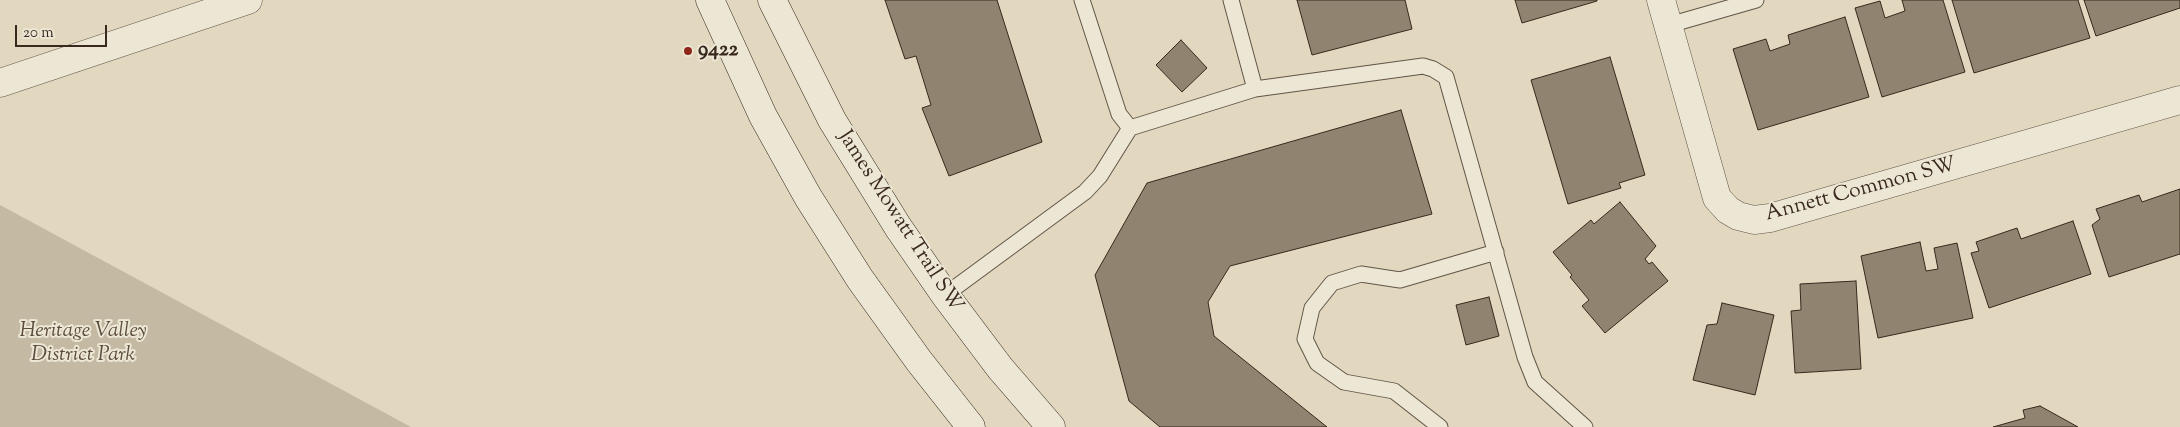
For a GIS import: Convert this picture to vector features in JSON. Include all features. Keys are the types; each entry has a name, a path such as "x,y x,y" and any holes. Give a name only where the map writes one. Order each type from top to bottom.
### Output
{"main road":[{"path":"0,83 248,0"},
{"path":"710,0 763,116 808,197 866,286 919,361 971,427"},
{"name":"James Mowatt Trail SW","path":"772,0 832,120 898,226 945,295 1000,368 1051,427"},
{"name":"Annett Common SW","path":"1665,13 1717,198 1728,210 1738,216 1754,220 1770,218 2180,100"}],"lane":[{"path":"1082,0 1119,114 1130,128"},
{"path":"1231,0 1255,89"},
{"path":"1665,13 1756,0"},
{"path":"945,295 1085,192 1100,176 1130,128 1255,89 1422,66 1433,69 1446,77 1526,357 1535,382 1585,427"},
{"path":"1440,427 1394,391 1344,382 1317,363 1305,339 1312,308 1332,283 1351,277 1361,274 1400,280 1496,252"}],"green space":[{"name":"Heritage Valley District Park","path":"0,205 411,427 0,427"}],"building":[{"path":"885,0 997,0 1042,142 949,176 922,108 931,105 916,56 905,59"},
{"path":"1297,0 1405,0 1412,29 1312,55"},
{"path":"1515,0 1597,0 1597,1 1522,23"},
{"path":"1902,0 1943,0 1965,72 1882,97 1855,8 1880,1 1885,18 1905,11"},
{"path":"1952,0 2078,0 2090,38 1974,73"},
{"path":"2084,0 2180,0 2180,8 2096,36"},
{"path":"1845,17 1869,97 1758,130 1733,49 1766,39 1770,51 1790,44 1788,35"},
{"path":"1181,40 1207,68 1182,92 1156,65"},
{"path":"1610,57 1645,175 1619,183 1621,188 1568,204 1531,80"},
{"path":"1401,110 1432,214 1230,266 1208,302 1214,336 1327,427 1160,427 1129,401 1095,275 1147,183"},
{"path":"2180,189 2180,254 2109,277 2092,225 2100,219 2096,209 2139,195 2142,202"},
{"path":"1620,202 1656,246 1645,259 1649,264 1652,262 1668,281 1605,333 1582,306 1589,300 1553,252 1591,220 1594,224"},
{"path":"2073,221 2091,274 1989,308 1971,253 1979,251 1976,242 2017,228 2021,239"},
{"path":"1920,242 1926,271 1938,269 1934,248 1957,243 1973,318 1878,338 1861,256"},
{"path":"1856,281 1861,369 1795,373 1791,311 1801,310 1800,284"},
{"path":"1489,297 1499,336 1466,345 1456,305"},
{"path":"1722,303 1774,315 1755,395 1693,380 1707,325 1717,324"},
{"path":"2040,406 2078,427 1993,427 2025,418 2023,410"}],"place":[{"name":"9422","path":"688,51"}]}
